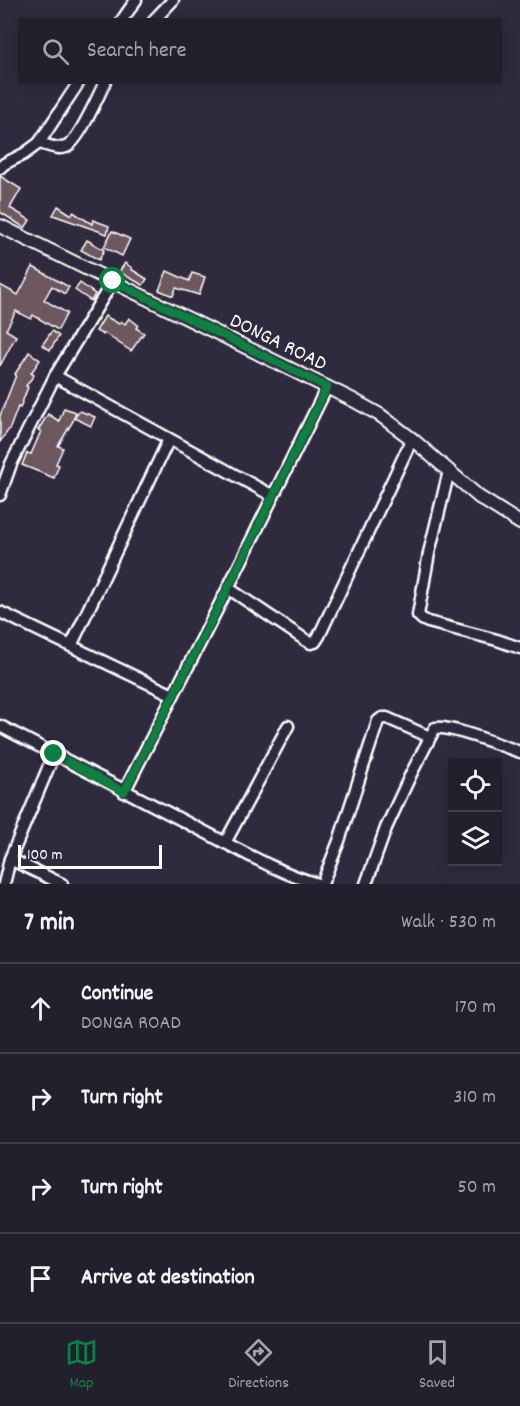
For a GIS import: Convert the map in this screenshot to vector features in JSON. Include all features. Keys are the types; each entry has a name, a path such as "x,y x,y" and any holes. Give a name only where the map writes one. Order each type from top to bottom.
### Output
{"street":[{"path":"123,18 136,0"},
{"path":"156,18 173,0"},
{"path":"1,165 24,154 39,143 78,84"},
{"path":"39,143 56,148 66,147 76,139 104,84"},
{"name":"DONGA ROAD","path":"0,226 380,415 479,496 520,523"},
{"path":"0,495 11,464 54,376 113,281"},
{"path":"54,376 273,496"},
{"path":"124,792 327,387"},
{"path":"71,646 169,439"},
{"path":"228,588 307,641 315,642 412,439"},
{"path":"449,471 429,553 418,615 422,620 428,622 520,648"},
{"path":"0,612 173,695"},
{"path":"0,726 256,859 313,883 339,841 378,721 387,718 430,737"},
{"path":"225,843 288,726"},
{"path":"360,884 368,884 386,828 435,728 441,727 520,752"},
{"path":"4,884 10,859 54,754"},
{"path":"10,859 62,884"}],"building":[{"path":"0,176 21,189 10,208 30,220 25,228 0,212"},
{"path":"58,206 92,224 93,220 109,226 107,234 53,215"},
{"path":"112,231 130,239 122,256 104,247"},
{"path":"87,240 104,250 99,260 81,250"},
{"path":"125,263 147,279 143,285 119,272"},
{"path":"33,267 69,287 65,294 52,286 44,300 67,313 58,330 33,315 31,319 16,311 6,330 16,336 0,366 0,285 18,295"},
{"path":"167,271 189,281 192,273 205,277 199,295 176,288 173,296 159,290"},
{"path":"80,283 95,294 91,301 75,290"},
{"path":"105,316 119,324 121,321 125,324 129,318 138,325 136,328 144,333 131,351 104,333 103,335 96,331"},
{"path":"52,331 59,336 50,350 42,345"},
{"path":"29,352 40,360 31,373 34,375 26,386 28,387 20,408 18,407 10,428 0,442 0,416 15,374"},
{"path":"64,408 76,412 58,446 63,448 56,464 59,465 54,478 22,465 27,453 31,454 41,431 38,430 48,414 59,421"},
{"path":"80,411 95,417 91,426 74,418"}],"route":[{"path":"54,754 124,792 327,387 113,281"}]}
